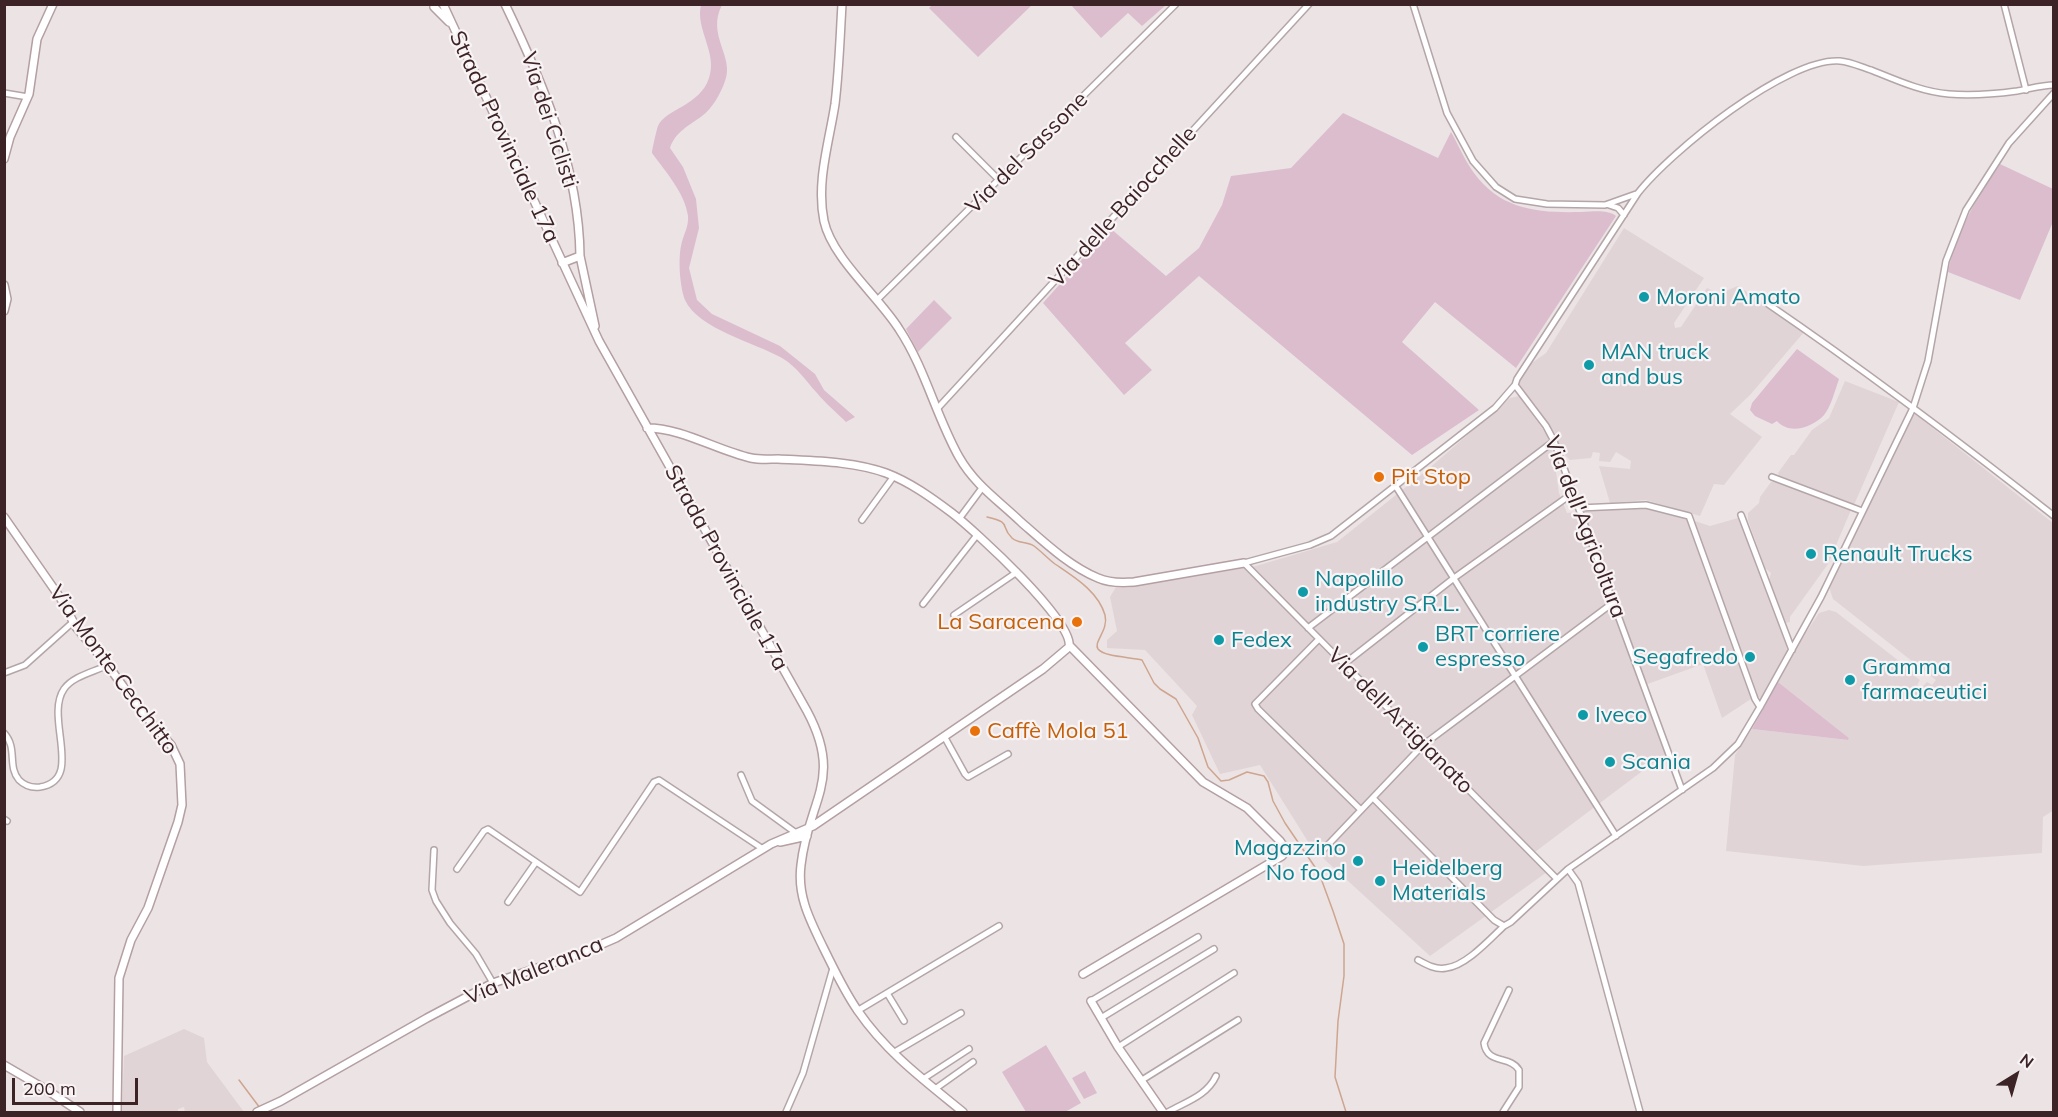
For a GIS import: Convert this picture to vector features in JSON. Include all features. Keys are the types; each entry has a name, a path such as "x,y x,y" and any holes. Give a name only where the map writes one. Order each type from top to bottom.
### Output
{"street":[{"path":"4,159 8,132 28,97 37,42 53,4"},
{"name":"Via dei Ciclisti","path":"505,4 534,66 566,159 575,200 580,256 596,334"},
{"path":"842,4 837,86 823,180 823,214 826,228 835,245 906,340 957,453 982,488 1054,551 1101,579 1130,582 1244,563 1328,538 1493,410 1515,386 1517,379 1638,194 1666,162 1714,123 1776,81 1815,64 1828,61 1847,62 1916,87 1943,94 1982,94 2054,85"},
{"name":"Via del Sassone","path":"877,300 1176,4"},
{"name":"Via delle Baiocchelle","path":"937,409 1309,4"},
{"path":"1413,4 1444,105 1468,154 1487,179 1508,196 1524,202 1608,204 1638,194"},
{"path":"2004,4 2026,90"},
{"name":"Strada Provinciale 17a","path":"439,6 452,26 596,334 819,735 824,755 824,771 820,796 800,866 801,897 807,915 857,1011 893,1053 963,1113"},
{"path":"4,93 28,97"},
{"path":"1418,960 1432,967 1447,969 1468,958 1568,869 1727,757 1744,735 1826,587 1913,408 1928,361 1946,261 1966,210 2009,143 2054,93"},
{"path":"956,137 998,179"},
{"path":"1608,204 1618,208 1624,215"},
{"path":"562,263 580,256"},
{"path":"4,285 7,297 4,311"},
{"path":"1768,304 1974,453 2054,516"},
{"name":"Via dell'Agricoltura","path":"1515,386 1546,426 1554,441 1682,790"},
{"path":"647,428 671,430 700,442 749,457 857,466 879,471 894,476 920,491 959,519 1017,572 1061,626 1069,639 1070,646 1203,782 1247,808 1286,850 1282,856 1083,974"},
{"path":"1308,628 1554,441"},
{"path":"862,520 894,476"},
{"path":"1772,477 1863,511"},
{"path":"1395,485 1616,836"},
{"path":"959,519 982,488"},
{"path":"1344,664 1454,578 1573,493"},
{"path":"1579,508 1649,505 1689,516 1755,699 1760,707"},
{"path":"1741,515 1792,650"},
{"name":"Via Monte Cecchitto","path":"4,517 57,593 73,622 142,712 176,752 181,768 182,802 178,822 148,908 131,940 119,975 117,1113"},
{"path":"923,604 977,536"},
{"name":"Via dell'Artigianato","path":"1244,563 1557,879"},
{"path":"954,615 1017,572"},
{"path":"1324,849 1423,745 1614,602"},
{"path":"4,673 26,665 73,622"},
{"path":"1319,639 1256,704 1258,709 1360,810"},
{"path":"776,842 809,828 1043,669 1070,646"},
{"path":"4,733 12,744 14,771 20,781 27,786 35,787 54,783 63,768 58,719 62,693 75,680 108,665"},
{"path":"944,736 964,774 969,777 1008,754"},
{"path":"741,775 752,801 796,833"},
{"path":"457,869 487,829 580,892 657,780 662,781 763,849"},
{"path":"1373,798 1494,920 1504,926"},
{"path":"776,842 791,841 807,836"},
{"name":"Via Maleranca","path":"257,1113 494,983 579,954 616,938 776,842"},
{"path":"434,850 432,890 436,901 450,923 476,954 494,983"},
{"path":"508,902 536,862"},
{"path":"1568,869 1578,883 1640,1113"},
{"path":"857,1011 999,926"},
{"path":"1163,1113 1090,1001 1198,937"},
{"path":"1101,1018 1214,949"},
{"path":"786,1113 803,1073 833,968"},
{"path":"1118,1047 1234,973"},
{"path":"1503,1113 1519,1087 1519,1070 1513,1063 1495,1059 1489,1055 1484,1043 1509,990"},
{"path":"887,993 904,1021"},
{"path":"893,1053 961,1013"},
{"path":"1142,1080 1238,1020"},
{"path":"922,1079 969,1049"},
{"path":"935,1089 974,1062"},
{"path":"4,1065 47,1090 80,1113"},
{"path":"1168,1113 1203,1094 1216,1076"}],"shaded area":[{"path":"933,4 1032,5 978,57 929,8"},
{"path":"701,5 722,5 717,26 727,72 719,96 713,105 679,133 670,148 683,167 696,199 699,228 689,268 697,300 712,314 780,346 815,374 824,390 855,417 846,422 801,374 782,358 702,319 692,310 683,295 680,259 688,216 683,199 674,183 652,153 657,128 662,120 698,95 709,78 711,59 701,23"},
{"path":"1071,5 1166,5 1142,26 1128,13 1101,38"},
{"path":"1343,113 1438,158 1451,132 1474,173 1496,195 1508,202 1550,212 1604,212 1616,216 1516,368 1435,302 1402,342 1479,410 1412,455 1199,276 1125,343 1152,370 1124,395 1043,303 1110,228 1166,276 1199,248 1222,205 1231,176 1291,168"},
{"path":"2000,164 2053,189 2053,225 2020,300 1948,272 1962,228"},
{"path":"1624,228 1704,278 1674,323 1675,328 1681,327 1707,288 1718,294 1738,286 1805,331 1750,395 1730,414 1762,437 1724,485 1714,484 1700,516 1646,500 1610,503 1599,466 1630,469 1631,461 1616,452 1610,462 1599,461 1600,453 1593,452 1591,458 1570,460 1560,450 1557,436 1519,384 1519,380 1529,365 1546,353"},
{"path":"934,300 952,318 918,352 906,329"},
{"path":"1797,349 1839,379 1831,403 1824,415 1807,426 1794,429 1777,421 1772,424 1755,416 1750,410 1752,403"},
{"path":"1845,381 1899,402 1854,505 1779,476 1778,473 1812,430 1829,418"},
{"path":"1519,396 1549,438 1559,493 1567,513 1645,507 1686,518 1751,699 1722,718 1703,664 1642,686 1665,754 1531,855 1547,872 1430,956 1312,848 1260,765 1220,774 1192,715 1197,706 1145,650 1107,648 1107,640 1117,631 1110,597 1116,587 1126,588 1256,566 1337,542 1426,471 1510,398"},
{"path":"1915,414 2053,523 2054,810 2043,817 2042,853 1863,866 1726,851 1735,755 1752,729 1848,740 1849,738 1778,682 1819,613 1829,610 1836,612 1917,675 1916,677 1920,680 1917,685 1921,688 1927,682 1932,685 1936,680 1833,599 1829,587 1912,415"},
{"path":"1775,481 1851,510 1828,564 1790,617 1790,622 1785,623 1769,580 1771,573 1765,568 1748,520 1748,513 1759,503 1760,497 1771,482"},
{"path":"1738,518 1741,520 1786,640 1787,651 1761,698 1756,696 1695,523 1695,521 1710,526"},
{"path":"1778,682 1849,738 1848,740 1752,729"},
{"path":"184,1029 204,1038 207,1062 244,1112 185,1112 184,1107 178,1109 178,1112 122,1112 124,1056"},
{"path":"1046,1045 1081,1103 1065,1112 1026,1112 1002,1072"},
{"path":"1085,1071 1097,1093 1084,1099 1072,1078"}],"waterway":[{"path":"987,517 1003,523 1014,540 1034,546 1091,592 1102,606 1106,620 1098,649 1112,655 1142,660 1154,683 1176,699 1198,738 1208,767 1221,781 1247,772 1264,776 1268,782 1273,801 1285,823 1319,873 1344,944 1344,976 1338,1021 1335,1077 1346,1112"},
{"path":"239,1080 260,1108"}],"place":[{"name":"Moroni Amato","path":"1644,297"},
{"name":"MAN truck and bus","path":"1589,365"},
{"name":"Pit Stop","path":"1379,477"},
{"name":"Renault Trucks","path":"1811,554"},
{"name":"Napolillo industry S.R.L.","path":"1303,592"},
{"name":"La Saracena","path":"1077,622"},
{"name":"Fedex","path":"1219,640"},
{"name":"BRT corriere espresso","path":"1423,647"},
{"name":"Segafredo","path":"1750,657"},
{"name":"Gramma farmaceutici","path":"1850,680"},
{"name":"Iveco","path":"1583,715"},
{"name":"Caffè Mola 51","path":"975,731"},
{"name":"Scania","path":"1610,762"},
{"name":"Magazzino No food","path":"1358,861"},
{"name":"Heidelberg Materials","path":"1380,881"}]}
